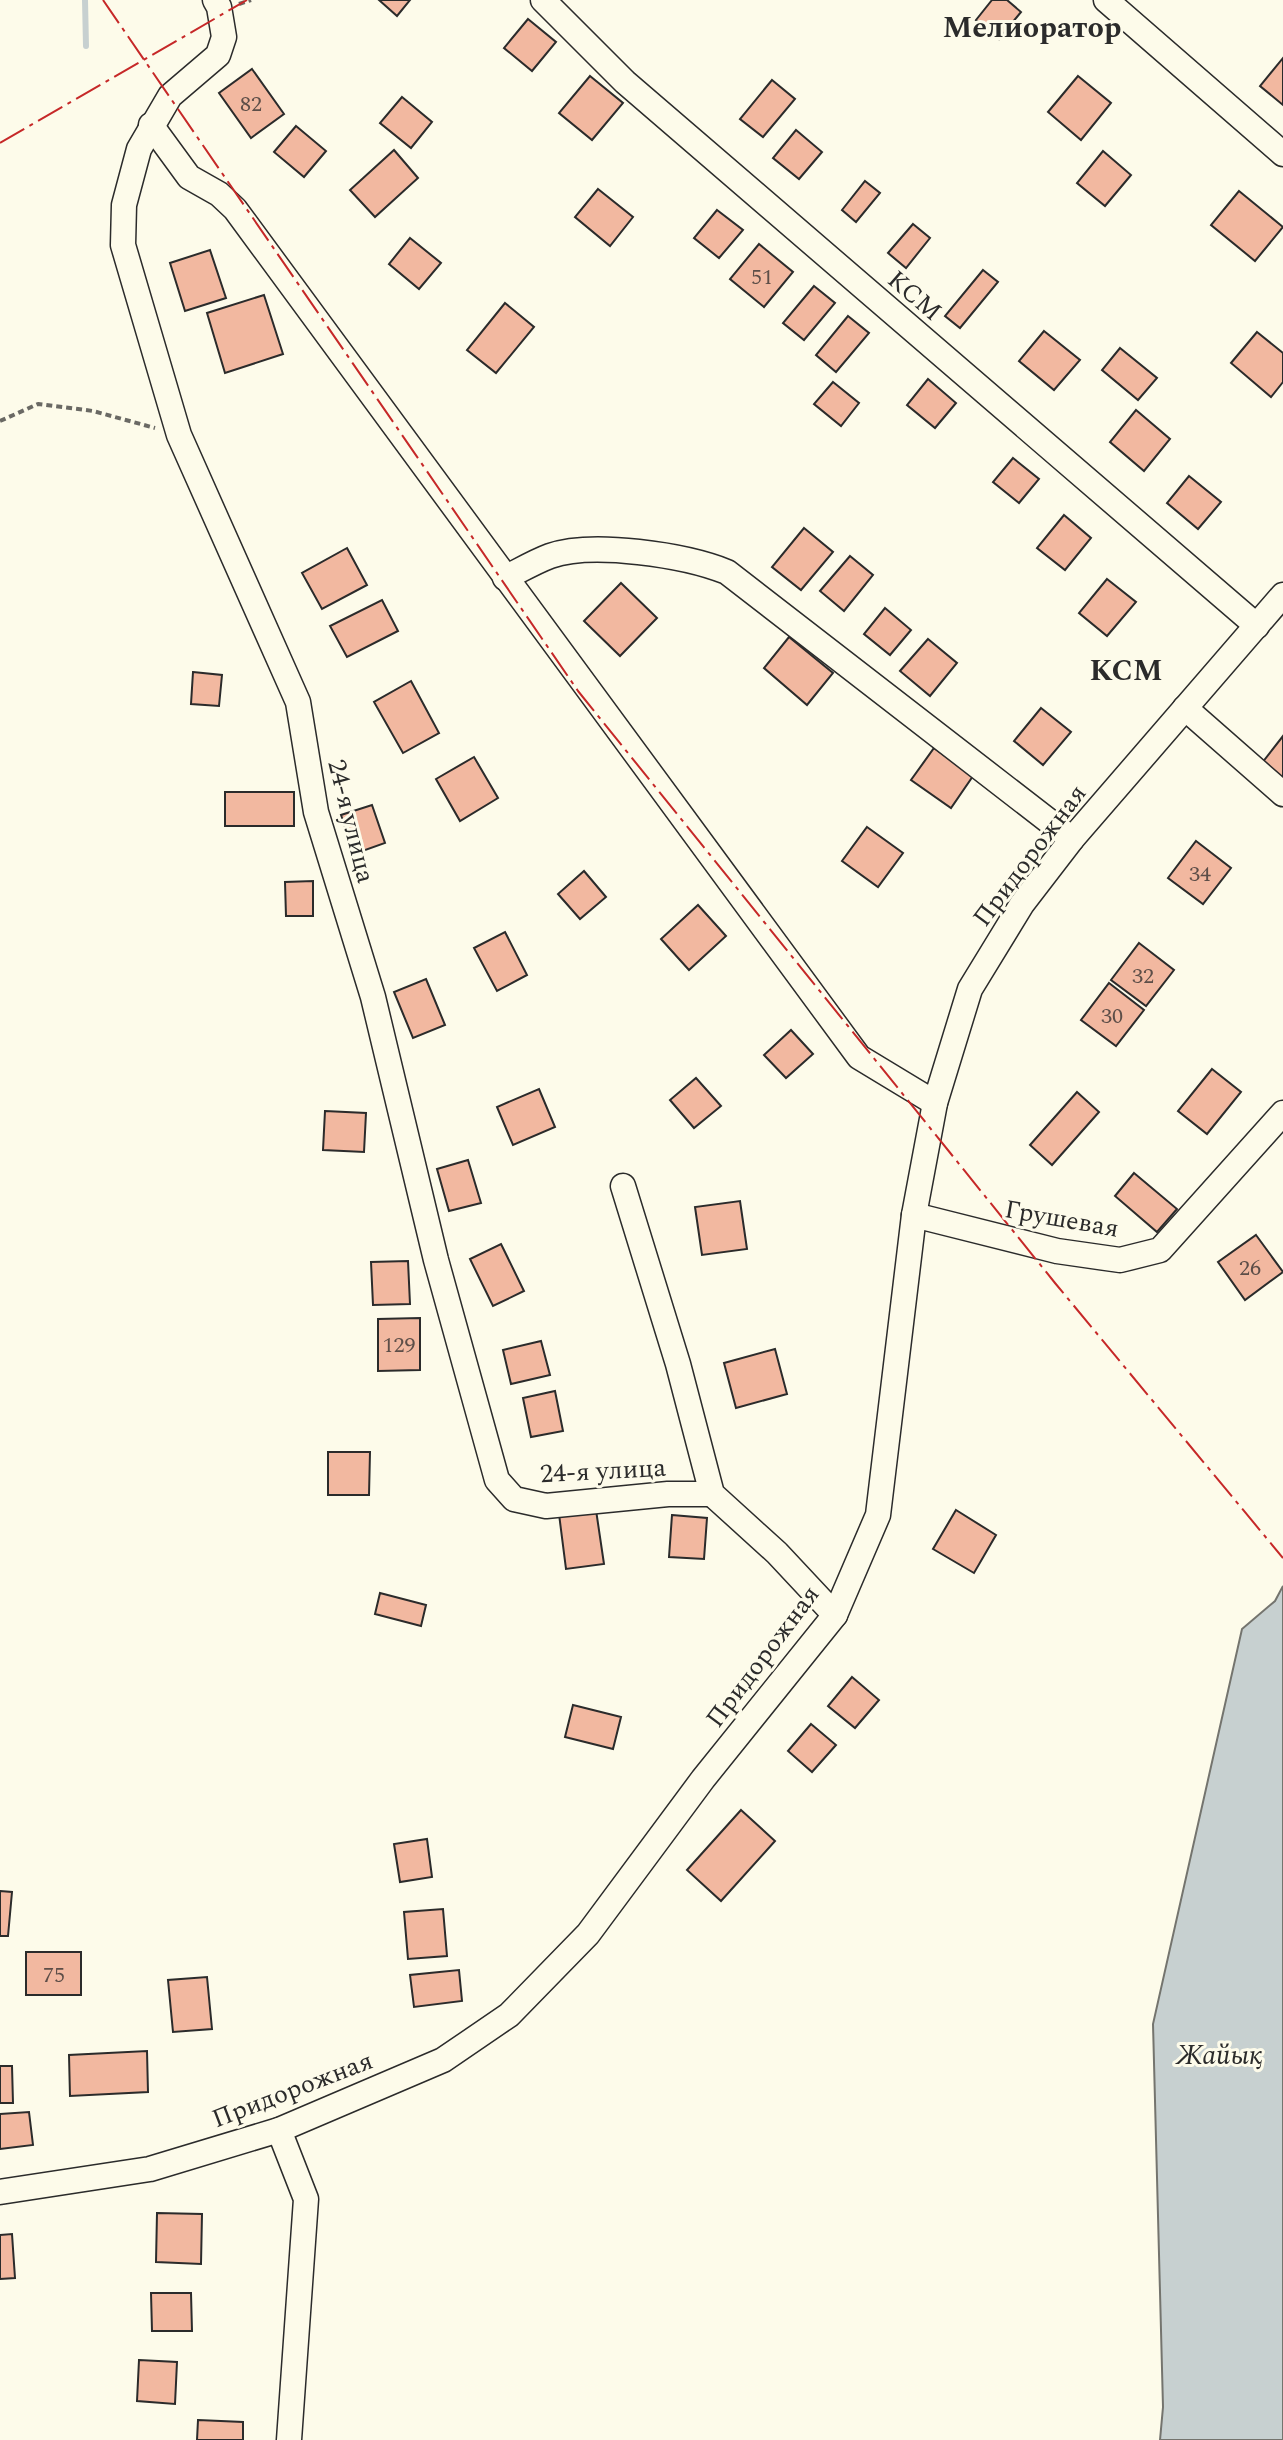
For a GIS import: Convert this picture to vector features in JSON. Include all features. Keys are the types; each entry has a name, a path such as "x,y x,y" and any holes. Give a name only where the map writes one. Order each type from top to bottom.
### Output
{"street":[{"name":"24-я улица","path":"215,0 224,37 218,55 170,96 151,125 139,149 124,205 123,245 179,435 298,702 316,812 373,997 436,1260 497,1480 514,1499 546,1506 668,1494 712,1494"},
{"name":"КСМ","path":"543,0 625,82 1257,626"},
{"path":"1112,2 1283,154"},
{"path":"151,125 189,177 219,194 235,209 859,1057 935,1103"},
{"path":"505,578 552,555 615,548 709,565 727,572 1072,839"},
{"name":"Придорожная","path":"0,2192 150,2169 279,2130 443,2060 509,2015 588,1934 703,1779 835,1615 878,1515 914,1215 935,1103 970,989 1022,904 1072,839 1283,595"},
{"path":"1185,708 1283,794"},
{"name":"Грушевая","path":"914,1215 1057,1251 1120,1260 1160,1250 1283,1113"},
{"path":"623,1186 678,1364 712,1494 777,1553 835,1615"},
{"path":"279,2130 306,2199 289,2440"}],"path":[{"path":"0,421 38,404 93,411 179,435"}],"water":[{"name":"Жайық","path":"1283,1586 1283,2440 1160,2440 1163,2407 1153,2024 1242,1629 1275,1601"}],"building":[{"path":"379,0 410,0 397,16"},
{"path":"992,0 1007,0 1021,12 999,39 976,20"},
{"path":"528,19 556,42 532,71 504,48"},
{"path":"1283,58 1283,105 1260,86"},
{"path":"252,69 284,114 251,138 219,93"},
{"path":"590,76 623,103 592,140 559,113"},
{"path":"1078,76 1111,103 1081,140 1048,112"},
{"path":"772,80 795,99 763,137 740,119"},
{"path":"402,97 432,122 411,148 380,123"},
{"path":"296,126 326,151 304,177 274,152"},
{"path":"796,130 822,152 799,179 773,158"},
{"path":"394,150 418,178 375,217 350,190"},
{"path":"1103,151 1131,175 1105,206 1077,183"},
{"path":"865,181 880,193 856,222 842,210"},
{"path":"598,189 633,217 610,246 575,217"},
{"path":"1239,191 1283,227 1255,261 1211,225"},
{"path":"717,210 743,230 719,258 694,238"},
{"path":"913,224 930,238 906,268 888,253"},
{"path":"410,238 441,263 419,289 389,264"},
{"path":"759,244 793,272 764,307 730,279"},
{"path":"210,250 226,298 185,311 170,263"},
{"path":"983,270 998,282 960,328 945,316"},
{"path":"814,286 835,303 804,340 783,323"},
{"path":"264,295 283,354 225,373 207,313"},
{"path":"505,303 534,327 496,373 467,350"},
{"path":"848,316 869,333 836,372 816,355"},
{"path":"1044,331 1080,360 1054,390 1019,361"},
{"path":"1257,332 1283,353 1283,382 1271,397 1231,363"},
{"path":"1120,348 1157,378 1138,400 1102,370"},
{"path":"928,379 956,403 935,428 907,405"},
{"path":"833,382 859,403 841,426 814,404"},
{"path":"1136,410 1170,439 1144,471 1110,442"},
{"path":"1013,458 1039,479 1019,503 993,482"},
{"path":"1189,476 1221,502 1198,529 1167,503"},
{"path":"1064,515 1091,538 1065,570 1037,548"},
{"path":"804,528 833,552 801,590 772,567"},
{"path":"347,548 367,585 322,609 302,573"},
{"path":"850,556 873,575 844,611 820,591"},
{"path":"1107,579 1136,602 1107,636 1079,613"},
{"path":"621,583 657,618 620,656 584,621"},
{"path":"382,600 398,631 347,657 330,626"},
{"path":"885,608 911,630 890,655 864,634"},
{"path":"789,637 833,673 807,705 764,668"},
{"path":"928,639 957,663 930,696 900,671"},
{"path":"193,672 222,675 219,706 191,704"},
{"path":"411,681 439,733 403,753 374,702"},
{"path":"1041,708 1071,732 1043,765 1014,741"},
{"path":"1283,736 1283,779 1262,763"},
{"path":"934,748 973,776 951,808 911,780"},
{"path":"474,757 498,798 460,821 436,779"},
{"path":"225,792 294,792 294,826 225,826"},
{"path":"372,805 385,843 354,854 341,815"},
{"path":"867,827 903,853 878,887 842,861"},
{"path":"1196,841 1231,868 1203,904 1168,878"},
{"path":"584,871 606,897 580,919 558,894"},
{"path":"313,881 313,916 286,916 285,882"},
{"path":"698,905 726,936 689,970 661,939"},
{"path":"505,932 527,975 497,991 474,948"},
{"path":"1139,943 1174,970 1146,1006 1111,980"},
{"path":"426,979 445,1025 413,1038 394,992"},
{"path":"1109,983 1144,1010 1116,1046 1081,1020"},
{"path":"791,1030 813,1054 786,1078 764,1055"},
{"path":"1212,1069 1241,1092 1207,1134 1178,1111"},
{"path":"696,1078 721,1106 694,1128 670,1100"},
{"path":"539,1089 555,1127 513,1145 497,1107"},
{"path":"1077,1092 1099,1112 1052,1165 1030,1145"},
{"path":"325,1111 366,1113 364,1152 323,1150"},
{"path":"468,1160 481,1203 449,1211 437,1169"},
{"path":"1134,1173 1177,1209 1157,1232 1115,1196"},
{"path":"740,1201 747,1249 702,1255 695,1207"},
{"path":"1256,1235 1283,1272 1245,1300 1218,1262"},
{"path":"501,1244 524,1291 493,1306 470,1259"},
{"path":"408,1261 410,1304 373,1305 371,1262"},
{"path":"420,1318 420,1370 378,1371 378,1319"},
{"path":"541,1341 550,1375 511,1384 503,1350"},
{"path":"775,1349 787,1394 736,1408 724,1363"},
{"path":"555,1391 563,1431 531,1437 523,1398"},
{"path":"328,1452 370,1452 369,1495 328,1495"},
{"path":"596,1510 604,1564 566,1569 559,1514"},
{"path":"956,1510 996,1535 974,1573 933,1549"},
{"path":"672,1515 707,1518 704,1559 669,1557"},
{"path":"380,1593 426,1605 421,1626 375,1614"},
{"path":"852,1677 879,1700 855,1728 828,1706"},
{"path":"573,1705 621,1717 613,1749 565,1737"},
{"path":"811,1724 836,1745 812,1772 788,1751"},
{"path":"741,1810 775,1841 721,1901 687,1870"},
{"path":"427,1839 432,1877 400,1882 394,1844"},
{"path":"0,1891 12,1892 8,1936 0,1936"},
{"path":"443,1909 447,1956 408,1959 404,1912"},
{"path":"26,1952 81,1952 81,1995 26,1995"},
{"path":"459,1970 462,2001 414,2007 410,1975"},
{"path":"207,1977 212,2029 173,2032 168,1980"},
{"path":"147,2051 148,2092 70,2096 69,2055"},
{"path":"0,2066 12,2066 13,2103 0,2103"},
{"path":"29,2112 33,2145 0,2149 0,2114"},
{"path":"157,2213 202,2214 201,2264 156,2262"},
{"path":"12,2234 15,2278 0,2279 0,2235"},
{"path":"151,2293 191,2293 192,2331 152,2331"},
{"path":"139,2360 177,2362 175,2404 137,2401"},
{"path":"198,2420 243,2422 243,2440 197,2440"}],"waterway":[{"path":"85,0 86,46"}],"power":[{"path":"103,0 578,691 1055,1283 1283,1558"},
{"path":"0,143 247,0"}],"district":[{"name":"Мелиоратор","path":"1032,27"},
{"name":"КСМ","path":"1126,670"}]}
